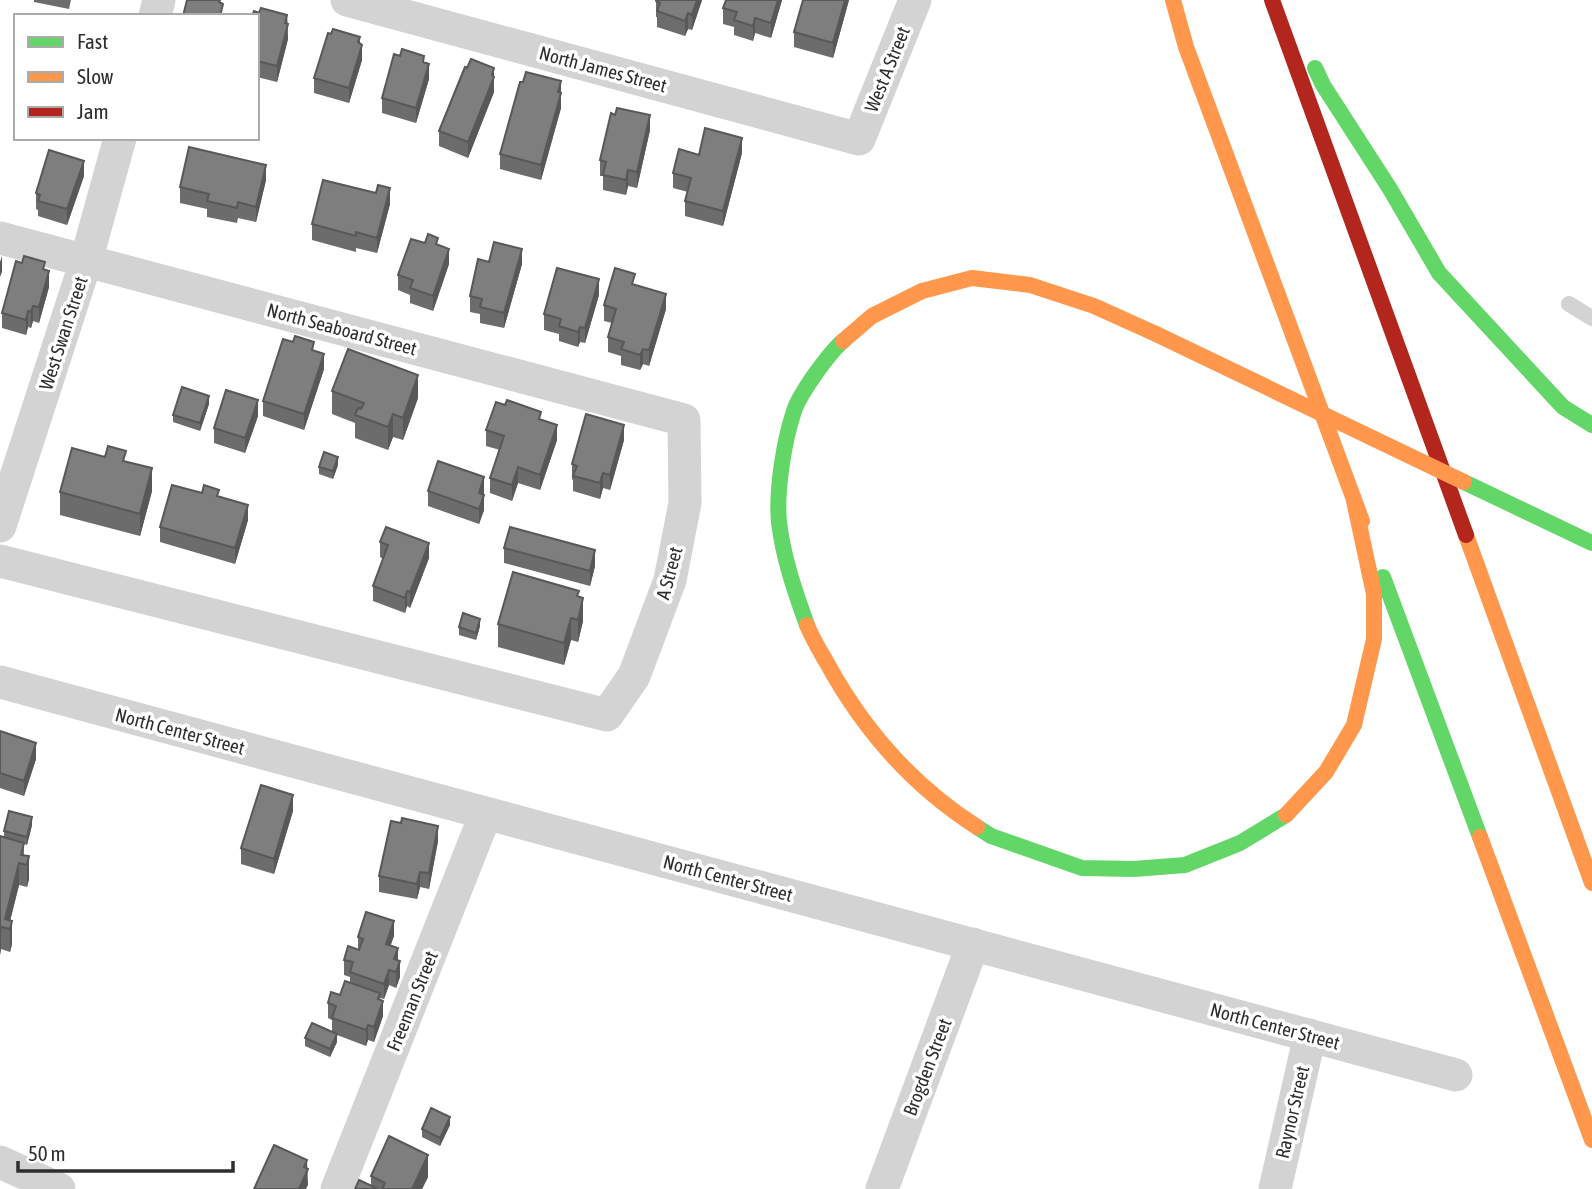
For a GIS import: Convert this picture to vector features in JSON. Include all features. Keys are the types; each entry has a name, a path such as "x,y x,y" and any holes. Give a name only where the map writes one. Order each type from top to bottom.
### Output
{"highway":[{"path":"1173,0 1186,47 1592,1140"},
{"path":"1272,0 1592,883"},
{"path":"1283,0 1323,85 1390,188 1439,273 1563,407 1592,425"},
{"path":"1353,496 1374,594 1374,639 1354,725 1326,772 1285,816 1240,843 1185,865 1134,869 1082,868 991,836 944,806 898,762 860,719 808,629 791,579 779,520 782,462 795,408 832,352 872,316 922,290 972,278 1030,285 1094,306 1592,543"}],"street":[{"name":"North James Street","path":"347,0 448,13 859,139"},
{"name":"West A Street","path":"859,139 915,0"},
{"name":"West Swan Street","path":"0,526 86,261 119,140"},
{"name":"North Seaboard Street","path":"0,238 684,420"},
{"name":"A Street","path":"0,561 607,715 634,676 670,580 685,503 684,420"},
{"name":"North Center Street","path":"0,682 1456,1075"},
{"name":"Freeman Street","path":"337,1189 486,813"},
{"name":"Brogden Street","path":"882,1189 973,944"},
{"name":"Raynor Street","path":"1275,1189 1310,1035"},
{"path":"0,1162 59,1189"}],"lane":[{"path":"1569,304 1592,317"}],"building":[{"path":"187,0 220,0 223,4 220,14 184,14"},
{"path":"656,0 697,0 692,15 688,13 685,21 657,11 660,3"},
{"path":"726,0 778,0 771,23 755,18 753,26 734,20 737,12 723,8"},
{"path":"803,0 845,0 833,43 794,32"},
{"path":"261,8 287,15 285,23 288,24 277,66 259,62 259,14 253,14 254,11 259,13"},
{"path":"333,29 360,37 358,42 362,45 349,88 314,78 328,33 331,34"},
{"path":"402,49 424,56 423,62 429,64 416,108 382,98 394,54 400,56"},
{"path":"471,59 494,68 494,77 468,142 439,131 465,67 467,68"},
{"path":"526,72 561,81 558,92 561,93 541,165 500,154 520,82 523,82"},
{"path":"617,108 650,115 637,172 628,170 626,180 603,175 606,162 600,160 611,113 615,115"},
{"path":"705,128 742,138 723,211 685,201 691,178 673,173 679,149 699,155"},
{"path":"189,147 266,165 256,207 238,202 237,208 207,201 209,194 180,187"},
{"path":"49,150 84,161 67,209 38,201 40,195 36,193"},
{"path":"323,180 376,193 378,185 390,188 377,238 356,232 356,236 312,224"},
{"path":"428,234 438,238 436,244 449,249 433,296 410,288 413,280 398,275 411,239 425,243"},
{"path":"494,242 522,249 504,313 480,307 482,299 470,296 478,259 489,262"},
{"path":"24,256 45,262 43,269 49,271 39,307 33,306 31,312 28,311 26,320 2,313 16,261 22,263"},
{"path":"557,268 599,279 585,328 580,327 578,332 559,326 561,319 544,314"},
{"path":"615,268 635,274 632,284 666,294 649,350 643,349 640,355 621,349 624,342 608,337 616,309 604,305"},
{"path":"295,336 314,342 312,350 324,354 304,414 263,401 283,339 293,342"},
{"path":"348,349 418,375 403,418 393,414 388,427 355,415 364,403 332,391"},
{"path":"182,387 209,396 200,423 173,415"},
{"path":"226,390 258,400 245,438 214,428"},
{"path":"507,400 541,412 539,419 557,425 540,475 518,467 512,485 490,478 504,436 486,430 496,402 505,405"},
{"path":"586,414 624,425 610,475 603,473 600,483 573,476 577,466 572,464"},
{"path":"108,446 126,451 123,461 152,468 140,514 60,492 72,448 105,457"},
{"path":"324,452 338,457 333,471 319,467"},
{"path":"438,461 484,477 479,493 484,495 479,509 428,491"},
{"path":"172,485 202,493 204,485 219,490 217,496 248,505 235,548 160,527"},
{"path":"386,527 429,543 410,592 407,591 405,598 373,586 388,545 380,542"},
{"path":"510,527 595,550 590,571 504,548"},
{"path":"513,572 579,591 577,596 583,598 578,620 571,618 564,643 498,624"},
{"path":"463,613 480,619 476,633 459,627"},
{"path":"0,731 36,743 24,781 0,773"},
{"path":"261,785 293,795 274,859 241,848"},
{"path":"9,811 32,817 27,837 4,831"},
{"path":"402,818 438,826 429,873 420,872 417,884 379,876 391,821 401,823"},
{"path":"0,836 24,843 21,855 29,856 27,865 19,863 5,919 12,921 10,929 1,927 0,932"},
{"path":"366,912 394,921 386,944 398,948 394,959 400,961 396,972 389,970 384,984 350,972 353,962 344,960 348,946 359,950 363,939 358,937"},
{"path":"345,981 380,993 378,999 383,1001 374,1027 368,1025 366,1030 332,1018 336,1006 328,1003 331,992 340,995"},
{"path":"312,1023 337,1034 330,1049 305,1038"},
{"path":"431,1108 450,1117 440,1138 422,1129"},
{"path":"389,1136 428,1155 412,1189 382,1189 385,1183 371,1176"},
{"path":"274,1145 307,1160 304,1167 308,1169 299,1189 254,1189"},
{"path":"359,1180 378,1189 355,1189"}],"traffic: fast":[{"path":"1315,68 1439,273 1563,407 1592,425"},
{"path":"807,625 783,548 778,509 782,466 790,423 797,403 830,354 843,341"},
{"path":"1464,482 1592,543"},
{"path":"1383,577 1480,837"},
{"path":"977,827 991,836 1082,868 1134,869 1185,865 1240,843 1286,815"}],"traffic: slow":[{"path":"1173,0 1186,47 1362,521"},
{"path":"843,341 872,316 922,291 972,278 1030,285 1094,306 1156,334"},
{"path":"1156,334 1464,482"},
{"path":"1286,815 1326,772 1354,725 1374,639 1374,594 1353,496"},
{"path":"1466,535 1592,883"},
{"path":"807,625 841,687 873,733 932,793 977,827"},
{"path":"1480,837 1592,1140"}],"traffic: jam":[{"path":"1272,0 1466,535"}]}
